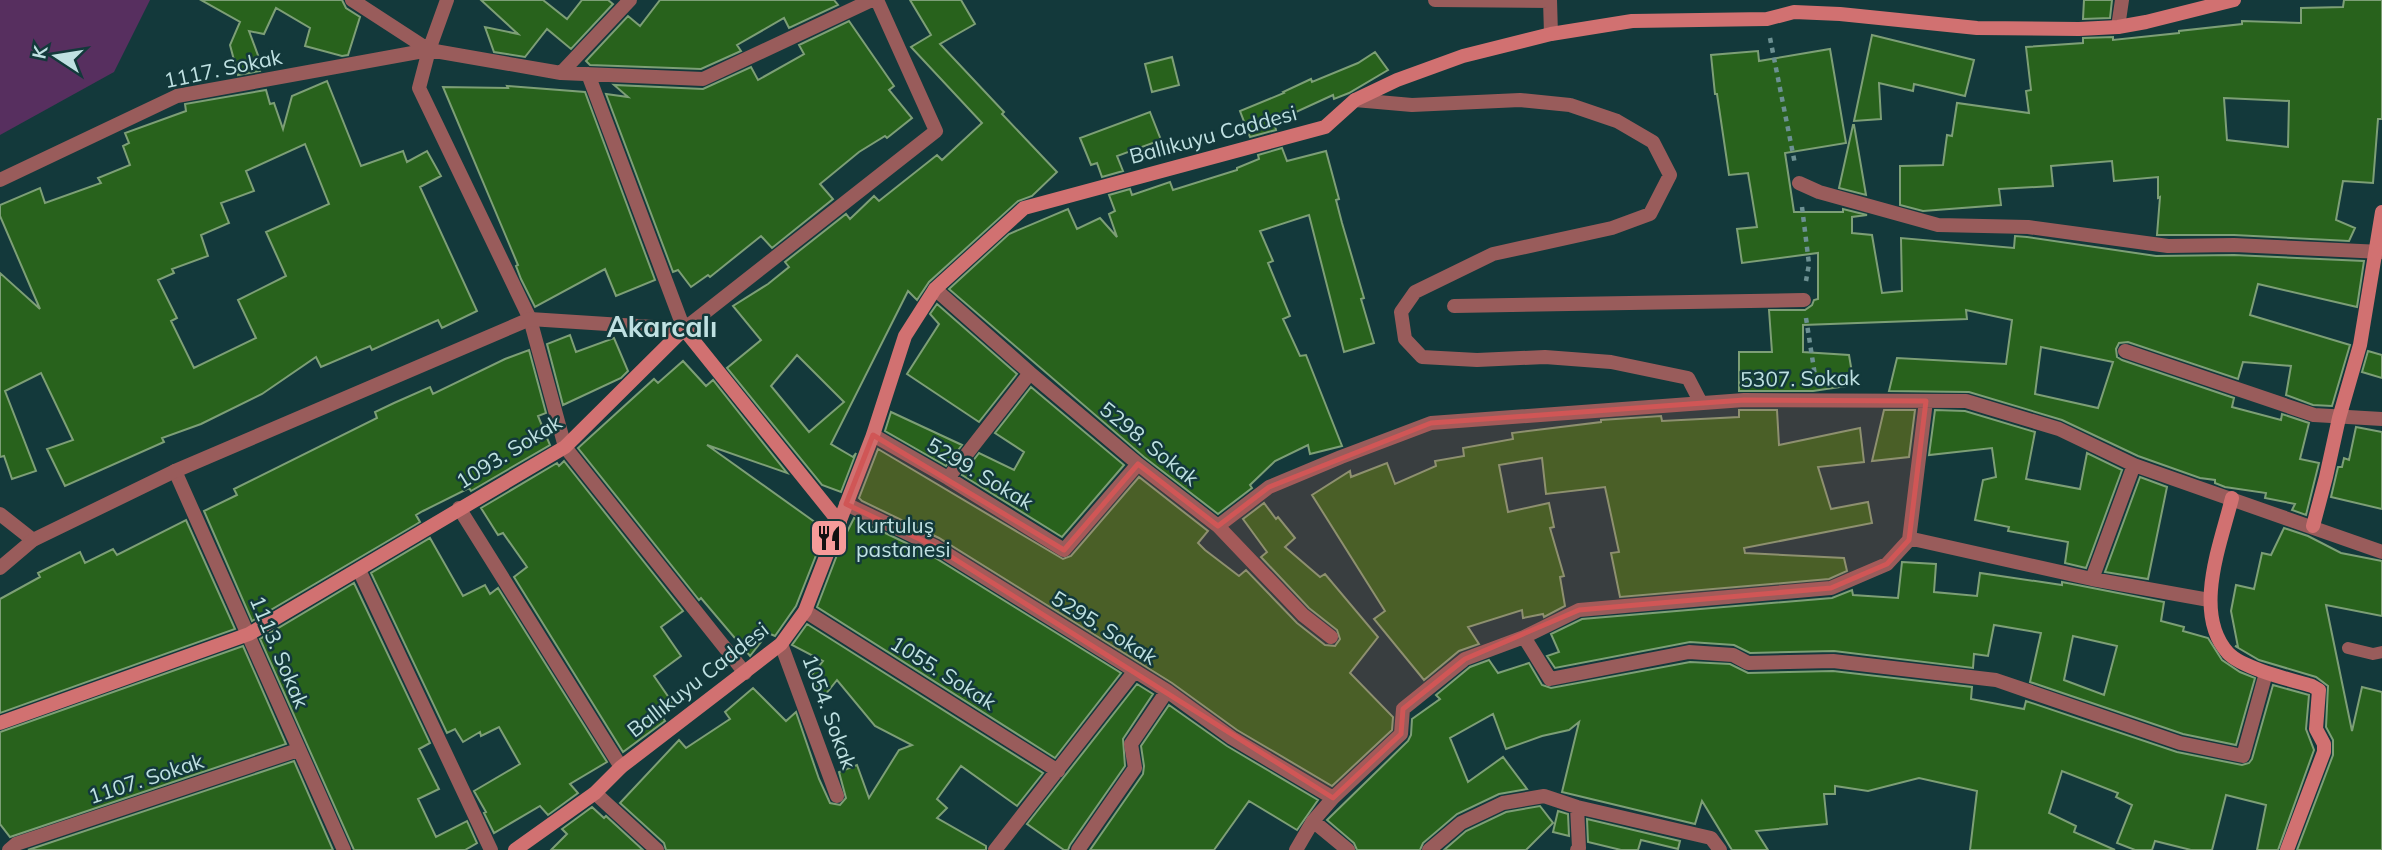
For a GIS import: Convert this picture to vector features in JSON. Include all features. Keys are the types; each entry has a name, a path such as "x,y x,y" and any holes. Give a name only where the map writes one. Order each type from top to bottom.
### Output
{"main road":[{"name":"Ballıkuyu Caddesi","path":"515,850 595,793 621,767 781,644 805,611 873,435 905,336 935,289 1024,208 1325,127 1355,100 1397,80 1463,56 1551,34 1632,21 1767,19 1794,6 1840,14 1977,28 2118,27 2234,0"},
{"path":"2313,526 2360,345 2379,252 2382,212"},
{"name":"1093. Sokak","path":"0,723 249,634 565,447 684,329"},
{"path":"684,329 840,523"},
{"path":"2232,498 2209,600 2214,630 2228,654 2266,673 2312,686 2319,690 2320,696 2316,729 2324,752 2287,850"}],"street":[{"path":"352,0 429,50 561,73 703,79 872,0"},
{"path":"447,0 419,88 530,319 565,447 745,673"},
{"path":"561,73 630,0"},
{"path":"0,568 33,540 175,471 530,319 684,329 936,131 877,0"},
{"path":"1435,0 1550,0 1551,34"},
{"path":"2118,27 2122,0"},
{"name":"1117. Sokak","path":"1,178 177,96 429,50"},
{"path":"588,74 684,329"},
{"path":"1355,100 1412,105 1520,100 1570,105 1617,121 1653,142 1670,175 1650,214 1612,228 1493,254 1437,279 1415,292 1401,312 1405,339 1422,358 1477,360 1545,357 1611,362 1659,371 1688,378 1701,403"},
{"path":"1799,183 1819,192 1938,225 2028,227 2168,246 2379,252"},
{"name":"5298. Sokak","path":"935,289 1138,464 1218,526 1303,615 1331,637"},
{"path":"1454,306 1804,300"},
{"path":"2125,351 2314,415 2382,419"},
{"path":"948,478 1030,373"},
{"name":"5307. Sokak","path":"1218,526 1269,487 1431,423 1744,400 1966,401 2059,429 2134,465 2382,552"},
{"path":"1296,850 1313,821 1401,734 1403,709 1465,659 1524,637 1579,610 1832,588 1887,564 1909,540 1926,401"},
{"name":"5299. Sokak","path":"873,435 1064,550 1138,464"},
{"path":"2092,579 2134,465"},
{"name":"1113. Sokak","path":"175,471 344,850"},
{"name":"5295. Sokak","path":"846,504 934,546 1167,691 1233,738 1334,798"},
{"path":"459,508 621,767"},
{"path":"0,514 33,540"},
{"path":"1909,540 2092,579 2209,600"},
{"path":"359,570 491,850"},
{"name":"1055. Sokak","path":"805,611 1058,771"},
{"path":"1524,637 1550,679 1689,652 1733,655 1748,663 1833,661 1996,680 2180,743 2243,756 2266,673"},
{"name":"1054. Sokak","path":"781,644 836,796"},
{"path":"995,850 1134,672"},
{"path":"1078,850 1135,768 1131,744 1167,691"},
{"name":"1107. Sokak","path":"9,850 16,844 298,750"},
{"path":"595,793 657,850"},
{"path":"1429,850 1461,823 1503,803 1544,796 1577,807 1711,838 1720,850"},
{"path":"1577,807 1577,850"},
{"path":"1313,821 1349,850"}],"lane":[{"path":"2348,648 2373,654 2382,652"}],"path":[{"path":"1767,19 1799,183 1809,264 1804,300 1818,400"}],"highlighted area":[{"path":"1744,400 1926,401 1909,540 1887,564 1831,588 1579,610 1465,659 1403,709 1401,734 1333,798 934,546 846,504 873,435 1064,550 1138,464 1218,526 1269,487 1431,423"}],"shaded area":[{"path":"0,0 150,0 114,72 0,135"}],"building":[{"path":"201,0 342,0 346,8 360,17 348,55 342,56 305,46 310,28 276,8 264,34 249,31 259,58 260,71 238,75 230,45 240,22"},
{"path":"481,0 543,0 567,19 582,0 608,0 613,4 571,49 547,29 525,57 494,52 485,27 518,34"},
{"path":"660,0 834,0 838,5 789,28 784,18 737,45 741,51 701,69 590,65 586,61 628,16 640,26"},
{"path":"910,0 961,0 975,24 940,44 1057,172 1032,196 1018,201 929,282 917,300 908,291 831,444 853,457 856,453 841,492 822,485 727,368 761,340 733,306 789,267 785,262 846,214 850,219 874,196 879,201 937,155 942,160 982,123 911,47 931,35","holes":["797,355 844,402 809,432 771,386"]},
{"path":"2084,0 2112,0 2110,18 2083,19"},
{"path":"2344,0 2382,0 2382,119 2378,119 2373,183 2343,181 2336,220 2355,228 2349,241 2234,235 2157,235 2160,197 2158,198 2158,177 2114,181 2112,161 2051,166 2053,186 1999,189 2001,205 1923,211 1900,205 1900,166 1943,165 1947,135 1952,136 1957,103 2029,113 2026,91 2031,90 2026,47 2083,43 2083,38 2113,37 2113,40 2179,33 2242,24 2242,21 2301,23 2301,8 2343,7","holes":["2224,98 2289,101 2288,147 2227,140"]},
{"path":"849,21 894,86 889,90 912,118 887,138 885,136 859,152 820,184 833,199 772,248 761,236 710,277 708,275 691,287 678,270 673,272 606,94 628,97 614,85 703,89 751,67 758,80 804,54 799,45"},
{"path":"1872,35 1974,60 1965,96 1914,84 1913,91 1879,83 1881,119 1854,121"},
{"path":"1830,49 1846,143 1785,153 1794,212 1843,212 1843,209 1867,215 1852,217 1852,233 1872,235 1882,293 1902,291 1901,238 2014,248 2015,236 2156,256 2234,255 2364,261 2357,307 2258,284 2250,315 2350,345 2332,406 2313,405 2286,395 2291,366 2243,362 2238,379 2128,342 2119,343 2116,349 2117,357 2122,360 2234,398 2232,407 2281,420 2282,414 2309,423 2300,459 2319,463 2306,515 2292,510 2295,504 2265,498 2266,493 2225,487 2215,483 2215,480 2200,478 2138,456 2062,420 1969,392 1889,391 1897,358 2006,364 2012,320 1966,310 1967,319 1803,325 1803,352 1849,355 1854,385 1813,391 1739,391 1739,352 1772,352 1769,310 1805,310 1818,299 1818,253 1742,263 1737,229 1757,227 1748,173 1729,175 1711,55 1758,51 1759,61","holes":["2041,347 2113,362 2098,408 2035,394"]},
{"path":"1375,52 1388,70 1349,93 1334,99 1333,95 1274,122 1276,130 1250,137 1240,111 1311,79 1312,82 1358,63"},
{"path":"1172,57 1179,85 1152,92 1145,64"},
{"path":"327,81 361,166 403,151 407,162 427,151 441,176 420,187 477,311 442,328 438,320 372,350 370,346 321,367 316,357 262,394 201,424 162,438 164,442 65,486 47,449 73,440 41,373 5,391 36,471 12,479 4,456 0,457 0,273 40,309 0,216 0,205 40,188 45,203 101,183 98,178 130,165 123,146 129,143 125,133 186,111 185,104 266,90 270,104 274,103 283,129 292,96","holes":["305,144 329,204 266,232 286,276 238,300 256,338 194,368 171,321 177,318 158,280 174,273 172,269 208,256 201,235 229,223 221,203 254,191 246,171"]},
{"path":"507,86 585,92 655,280 616,296 605,269 535,307 521,279 516,266 518,265 443,87 508,88"},
{"path":"1150,112 1161,140 1117,156 1123,171 1102,177 1097,163 1091,165 1080,138"},
{"path":"1854,125 1866,195 1839,188"},
{"path":"1282,148 1287,161 1326,151 1339,199 1336,200 1374,343 1344,352 1309,215 1260,231 1273,261 1268,263 1290,316 1283,319 1300,356 1306,355 1342,446 1310,454 1308,445 1275,461 1250,485 1252,488 1218,514 1144,457 949,289 1009,234 1068,209 1077,229 1100,218 1117,237 1109,214 1115,211 1109,195 1130,189 1132,195 1170,182 1173,190 1237,170 1259,159 1258,155"},
{"path":"937,304 1017,374 979,422 907,374 939,324 930,314"},
{"path":"570,335 576,352 614,338 628,371 621,378 563,405 547,344"},
{"path":"529,350 546,413 538,416 550,445 471,491 469,488 416,515 420,522 252,621 204,511 237,495 234,489 377,418 375,412 430,387 433,394"},
{"path":"2368,351 2382,355 2382,378 2362,372"},
{"path":"683,361 706,386 713,380 787,473 707,445 826,530 796,606 775,636 768,633 750,656 701,598 699,600 578,448 654,379 658,383"},
{"path":"1031,387 1124,465 1062,537 962,475 979,453 1014,470 1024,452 995,433"},
{"path":"1739,410 1777,410 1779,445 1860,428 1864,462 1818,467 1831,509 1868,502 1872,523 1744,548 1745,553 1844,558 1847,571 1829,579 1620,597 1611,553 1619,552 1605,487 1546,494 1542,458 1499,465 1508,512 1549,503 1554,527 1550,528 1564,576 1560,577 1565,606 1544,617 1543,614 1523,618 1522,610 1468,627 1479,644 1459,651 1424,680 1374,619 1385,611 1312,495 1350,471 1351,477 1387,463 1395,484 1436,466 1435,461 1464,456 1463,448 1513,439 1512,433 1601,420 1661,416 1662,421 1739,417"},
{"path":"1884,410 1915,410 1909,457 1872,461"},
{"path":"1935,410 1965,411 2035,432 2026,479 2080,489 2087,453 2122,470 2086,568 2065,563 2068,542 2008,531 2009,527 1975,520 1983,480 1996,477 1992,448 1929,455"},
{"path":"891,412 962,445 946,466 885,431"},
{"path":"2356,427 2382,432 2382,509 2331,497 2338,467 2342,467 2344,458 2349,460"},
{"path":"878,449 1063,559 1071,556 1139,477 1208,531 1198,543 1205,550 1239,576 1246,570 1297,623 1325,645 1335,646 1340,639 1337,630 1309,608 1261,557 1267,552 1243,519 1264,503 1295,538 1285,547 1320,577 1325,574 1378,637 1350,673 1393,717 1392,730 1332,786 1237,730 1172,683 939,538 862,501 859,498"},
{"path":"564,461 683,611 661,627 681,656 654,676 674,705 661,715 665,721 623,752 514,577 527,567 503,533 498,535 481,508"},
{"path":"2140,477 2167,487 2148,579 2105,572"},
{"path":"854,518 929,554 1121,673 1055,758 817,607"},
{"path":"186,520 235,629 0,713 0,599 40,577 38,573 80,552 85,563 113,549 117,555"},
{"path":"2284,528 2308,536 2341,553 2382,561 2382,616 2326,605 2352,731 2362,687 2382,692 2382,850 2297,850 2333,755 2333,740 2326,727 2328,686 2316,677 2259,660 2235,646 2238,647 2231,611 2236,585 2254,589 2262,553 2271,555"},
{"path":"430,538 463,596 485,585 490,594 498,588 607,762 570,784 578,793 548,815 540,806 494,833 474,791 520,764 499,727 481,736 480,732 463,742 455,729 447,733 371,573"},
{"path":"1902,562 1936,564 1934,592 1977,596 1980,573 2062,585 2062,582 2164,602 2161,621 2184,627 2183,631 2208,638 2222,660 2255,678 2236,745 2183,734 2030,682 2041,633 1994,625 1988,656 1974,654 1973,668 1834,651 1750,653 1734,645 1690,642 1555,668 1547,656 1559,652 1551,634 1582,619 1832,598 1852,590 1853,595 1898,598","holes":["2073,636 2117,646 2104,695 2064,680"]},
{"path":"354,583 430,743 419,749 439,789 418,799 436,837 467,821 477,843 465,850 354,850 260,639"},
{"path":"807,624 1043,773 1017,806 961,766 937,799 947,808 937,818 986,846 986,850 666,850 664,843 620,803 679,740 686,748 730,719 725,712 753,688 786,721 796,712 830,803 840,805 846,798 839,772 857,765 869,798 899,750 912,745 875,726 837,680 821,700 811,676 823,661 792,645"},
{"path":"243,646 286,744 10,837 0,824 0,732"},
{"path":"1489,660 1498,673 1529,663 1542,685 1551,688 1690,662 1730,664 1748,673 1833,671 1972,687 1971,699 2024,709 2026,701 2177,752 2242,765 2252,759 2273,685 2309,695 2306,729 2314,750 2278,850 2257,850 2266,805 2226,795 2212,850 2191,850 2155,841 2152,850 2135,850 2117,843 2132,805 2116,797 2118,793 2062,771 2049,813 2076,826 2074,832 2115,850 1970,850 1977,791 1919,778 1868,791 1835,786 1835,794 1824,794 1827,824 1756,831 1768,850 1732,850 1702,801 1695,824 1562,792 1579,722 1569,730 1506,749 1493,714 1450,738 1468,782 1503,757 1527,789 1499,794 1457,814 1423,843 1420,850 1357,850 1354,843 1327,820 1408,741 1412,719 1440,699 1436,695 1470,667"},
{"path":"1137,684 1153,694 1123,739 1125,766 1068,850 1064,850 1027,824"},
{"path":"1169,705 1227,746 1318,800 1297,830 1249,801 1214,850 1090,850 1143,774 1141,746"},
{"path":"294,761 333,850 28,850"},
{"path":"1540,806 1553,823 1526,850 1444,850 1466,831 1506,812"},
{"path":"592,807 604,818 606,816 643,850 551,850 567,834 562,829"},
{"path":"1558,811 1568,814 1569,836 1553,832"},
{"path":"1587,819 1680,841 1678,849 1641,840 1638,850 1621,850 1588,842"}],"place":[{"name":"kurtuluş pastanesi","path":"829,538"}],"district":[{"name":"Akarcalı","path":"662,327"}]}
